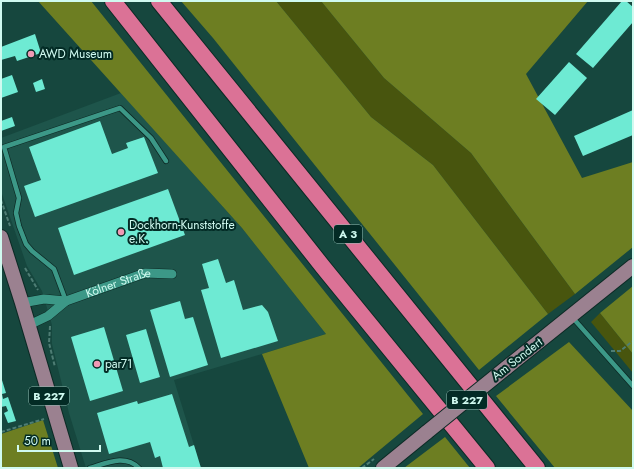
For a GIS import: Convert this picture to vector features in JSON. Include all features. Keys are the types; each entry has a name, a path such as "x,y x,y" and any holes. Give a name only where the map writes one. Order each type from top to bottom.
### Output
{"highway":[{"path":"114,1 323,267 487,468"},
{"name":"A 3","path":"159,1 537,468"}],"main road":[{"name":"B 227","path":"6,232 22,303 71,468"},
{"name":"Am Sondert","path":"383,468 633,266"}],"street":[{"name":"Kölner Straße","path":"29,325 48,316 66,301 145,273 172,274"},
{"name":"Kölner Straße","path":"22,303 44,299 66,301"}],"lane":[{"path":"66,301 54,270 26,244 18,226 16,212 18,198 4,147 120,108 151,138 166,161"},
{"path":"572,316 633,386"},
{"path":"90,468 116,460 127,460 139,468"}],"path":[{"path":"1,200 6,232"},
{"path":"22,262 44,299"},
{"path":"48,316 50,327 49,343 56,372"},
{"path":"603,352 620,351 633,341"},
{"path":"1,432 55,415"}],"shaded area":[{"path":"121,93 242,228 326,334 174,380 201,468 86,468 69,413 52,344 52,325 42,291 27,266 1,191 1,138"}],"green space":[{"path":"38,1 91,1 423,414 358,468 309,468 262,354 326,334 242,228"},
{"path":"181,1 276,1 371,117 433,165 548,314 479,370 213,38"},
{"path":"276,1 321,1 384,78 471,153 575,294 548,314 433,165 371,117"},
{"path":"321,1 588,1 526,74 582,178 633,162 633,247 575,294 471,153 384,78"},
{"path":"633,286 633,354 600,313"},
{"path":"600,313 633,354 633,373 591,322"},
{"path":"569,342 633,411 633,468 555,468 496,396"},
{"path":"43,420 58,468 1,468 1,434"},
{"path":"445,437 470,468 404,468"}],"building":[{"path":"622,1 626,1 633,7 633,22 593,68 576,54"},
{"path":"35,34 41,53 17,61 15,56 1,60 1,47"},
{"path":"569,62 587,78 555,115 536,99"},
{"path":"12,75 18,92 1,98 1,79"},
{"path":"42,79 45,89 36,92 33,83"},
{"path":"633,110 633,135 583,156 574,136"},
{"path":"12,117 15,126 1,131 1,121"},
{"path":"100,121 112,154 128,148 126,143 144,137 158,173 35,217 24,186 41,180 29,147"},
{"name":"Dockhorn-Kunststoffe e.K.","path":"168,189 185,235 74,275 58,228"},
{"path":"218,259 226,283 234,280 243,310 262,305 268,312 278,341 221,358 201,290 209,288 202,264"},
{"path":"180,301 185,319 193,317 208,365 170,377 150,310"},
{"name":"par71","path":"104,327 123,391 90,401 71,337"},
{"path":"146,329 160,377 140,383 126,335"},
{"path":"1,377 6,393 2,394 3,399 8,397 16,421 8,423 4,413 8,411 6,406 1,407"},
{"path":"172,394 189,447 194,445 201,468 163,468 160,456 155,458 150,442 109,454 97,413 137,401 138,404"}],"place":[{"name":"AWD Museum","path":"31,54"},
{"name":"Dockhorn-Kunststoffe e.K.","path":"121,232"},
{"name":"par71","path":"97,364"}]}
